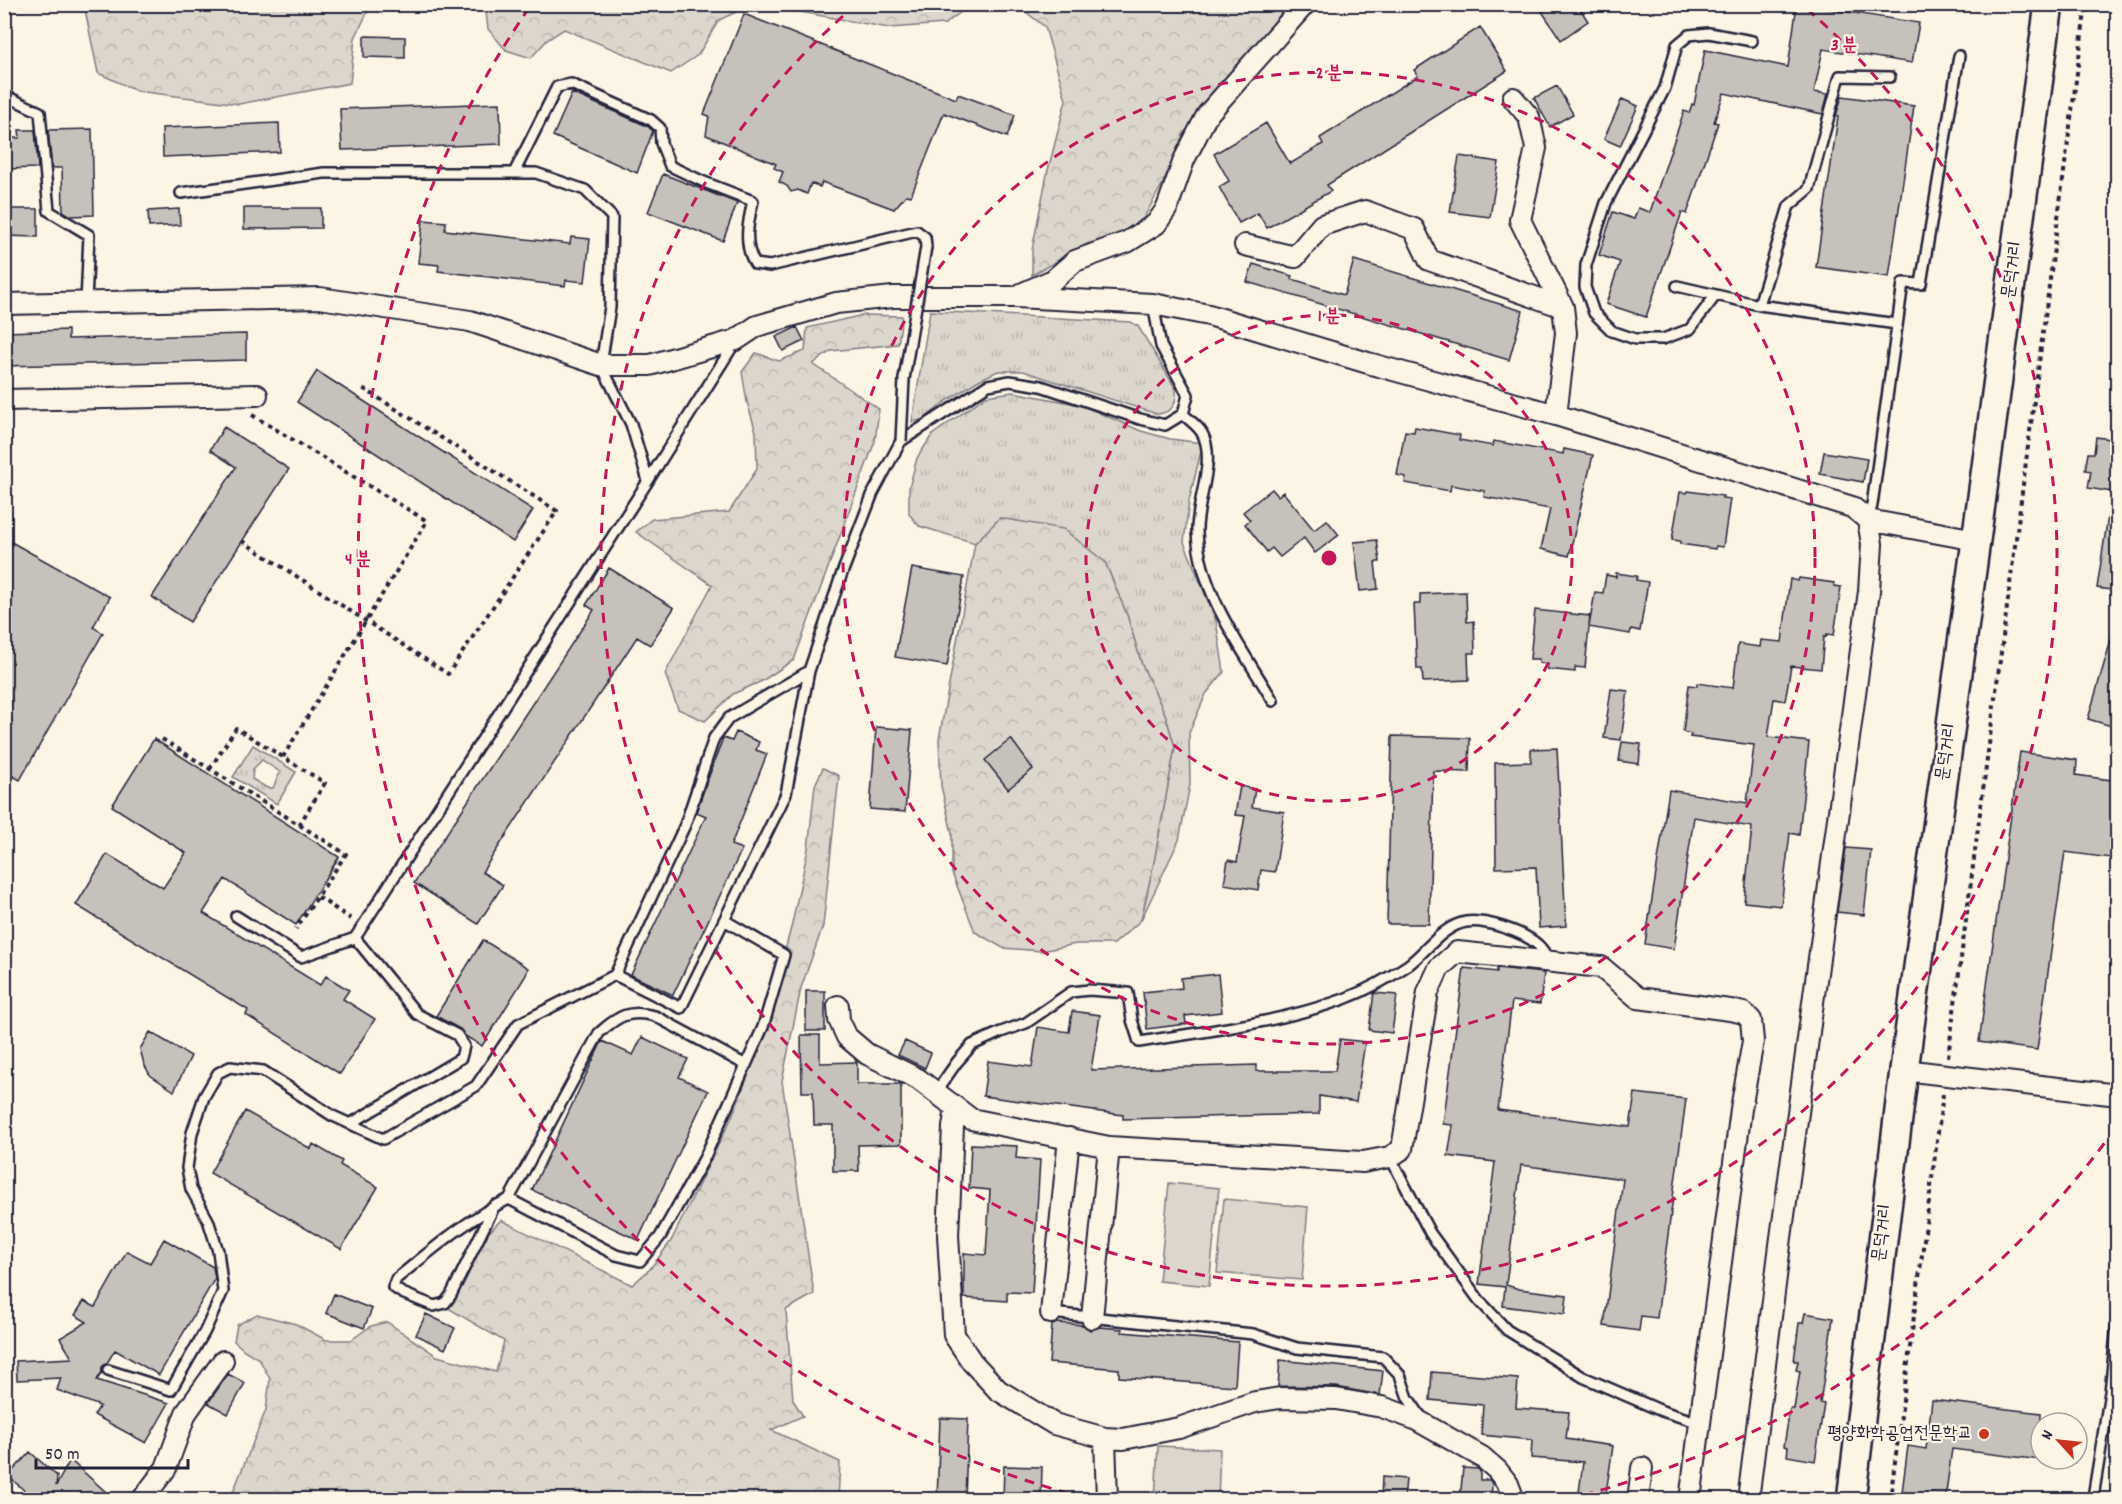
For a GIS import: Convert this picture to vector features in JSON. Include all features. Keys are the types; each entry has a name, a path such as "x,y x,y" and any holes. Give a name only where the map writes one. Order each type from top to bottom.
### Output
{"main road":[{"name":"문덕거리","path":"1851,1500 1904,1070 2049,4"}],"street":[{"path":"1015,297 1053,280 1076,261 1126,242 1156,224 1167,208 1184,160 1207,115 1305,4"},
{"path":"1513,98 1529,117 1536,148 1520,220 1563,307 1566,333 1556,415"},
{"path":"1245,245 1295,257 1322,225 1365,211 1414,229 1429,260 1563,307"},
{"path":"4,304 320,298 470,321 601,365 650,365 736,340 757,326 837,303 893,297 1015,297 1153,304 1209,315 1368,363 1556,415 1852,507 1868,520 1976,540"},
{"path":"4,400 257,395"},
{"path":"1748,1500 1780,1245 1869,591 1872,544 1868,520"},
{"path":"838,1006 839,1020 847,1037 867,1054 918,1079 971,1119 1108,1147 1363,1162 1390,1157 1402,1149 1428,992 1439,968 1457,951 1601,967 1638,998 1744,1013 1751,1020 1753,1041 1741,1108 1690,1500"},
{"path":"1904,1070 2118,1095"},
{"path":"956,1108 948,1235 954,1335 972,1362 998,1390 1054,1424 1105,1438 1124,1439 1179,1428 1255,1402 1280,1398 1336,1399 1382,1407 1425,1424 1482,1457 1508,1484 1514,1500"},
{"path":"1051,1313 1069,1138"},
{"path":"1092,1318 1108,1147"},
{"path":"142,1500 165,1468 186,1413 222,1361"},
{"path":"1105,1438 1107,1500"},
{"path":"1638,1500 1642,1468"}],"lane":[{"path":"1716,295 1690,329 1664,339 1635,339 1612,331 1594,313 1585,287 1586,265 1606,203 1665,88 1677,45 1689,35 1709,33 1752,41"},
{"path":"1868,520 1903,283 1921,284 1959,56"},
{"path":"1759,305 1789,206 1809,189 1840,76 1890,77"},
{"path":"514,173 557,87 571,84 651,120 660,128 661,143 670,166 753,201 747,225 749,254 755,264 770,266 917,231 925,237 926,247 904,379 901,441 873,493 841,576 809,671 786,794 681,1008 615,975"},
{"path":"4,95 40,112 49,211 89,235 86,303"},
{"path":"181,193 324,173 536,173 585,190 612,217 610,308 601,365 631,424 648,481"},
{"path":"1677,286 1759,305 1897,324"},
{"path":"901,441 988,385 1010,381 1041,386 1165,425 1183,414 1188,395 1161,346 1153,304"},
{"path":"236,916 301,957 355,938 736,340"},
{"path":"1183,414 1201,431 1209,447 1197,531 1205,575 1224,617 1273,701"},
{"path":"108,1370 171,1390 206,1331 223,1291 218,1251 208,1220 191,1189 187,1168 192,1133 204,1097 218,1073 230,1067 262,1071 333,1116 383,1139 476,1086 518,1024 615,975 685,825 714,738 729,718 809,671"},
{"path":"509,1199 616,1255 640,1261 660,1236 704,1159 763,1027 784,956 724,920"},
{"path":"936,1092 972,1045 1026,1023 1071,992 1089,990 1128,993 1132,1020 1140,1042 1256,1023 1344,999 1408,965 1449,929 1466,922 1487,924 1525,936 1539,945 1550,962"},
{"path":"350,1124 461,1058 464,1046 457,1035 417,1014 355,938"},
{"path":"495,1205 445,1303 434,1306 393,1287 396,1279 462,1226 495,1205 509,1199 599,1033 616,1017 640,1012 655,1016 746,1065"},
{"path":"1390,1157 1430,1233 1479,1300 1507,1330 1583,1377 1662,1411 1700,1423"},
{"path":"1051,1313 1253,1334 1297,1348 1383,1357 1400,1375 1408,1398 1425,1424"},
{"path":"2094,1491 2110,1392 2118,1316"}],"path":[{"path":"1890,1500 2086,4"},
{"path":"242,541 448,674 556,511 361,387"},
{"path":"220,396 427,521 283,757"},
{"path":"210,769 236,728 325,783 299,825"},
{"path":"162,739 346,854 296,929"},
{"path":"318,897 362,926"}],"green space":[{"path":"84,4 371,5 355,38 350,83 239,104 137,91 98,73"},
{"path":"485,4 751,5 719,20 698,55 671,73 564,29 547,40 531,58 506,50 488,29"},
{"path":"762,5 970,5 945,24 889,28"},
{"path":"1017,5 1288,5 1184,133 1162,185 1143,219 1121,234 1087,244 1032,275 1032,250 1047,174 1066,100 1045,27"},
{"path":"930,311 1131,322 1138,326 1176,389 1175,403 1167,412 1157,414 1023,371 998,371 977,381 924,419 912,422"},
{"path":"863,315 902,316 898,344 831,351 813,364 879,409 875,441 794,660 762,681 733,694 705,721 678,709 665,674 712,585 636,532 652,519 729,512 757,469 756,432 747,402 742,372 756,353 779,361 805,351 807,328"},
{"path":"1013,392 1081,405 1141,431 1170,439 1203,443 1189,501 1184,542 1216,621 1224,672 1206,694 1189,733 1190,785 1179,840 1141,920 1175,747 1165,714 1142,665 1127,615 1105,562 1000,518 975,543 919,526 909,514 909,488 917,458 932,435 986,396"},
{"path":"1000,518 1063,529 1105,562 1127,615 1142,665 1165,714 1175,747 1141,920 1114,944 1076,944 1042,951 1003,948 975,932 952,873 952,833 941,786 939,739 975,543"},
{"path":"253,745 296,772 277,804 233,777","holes":["262,760 280,772 273,788 267,788 252,779 253,769"]},
{"path":"823,768 839,776 823,926 801,988 782,1081 814,1294 786,1310 793,1400 803,1416 771,1430 840,1462 838,1499 233,1500 231,1497 266,1410 270,1379 259,1359 234,1341 237,1325 257,1314 296,1324 326,1340 351,1340 371,1326 387,1322 437,1356 496,1372 504,1341 448,1308 467,1255 501,1220 632,1285 650,1269 671,1241 731,1119 760,1045 792,924 808,849 815,785"},
{"path":"1169,1183 1219,1188 1209,1286 1159,1281"},
{"path":"1224,1199 1308,1207 1302,1280 1217,1273"},
{"path":"1158,1446 1220,1449 1218,1499 1155,1499"}],"building":[{"path":"1537,4 1577,4 1588,21 1561,40"},
{"path":"1797,4 1919,23 1912,63 1823,49 1814,92 1828,94 1823,114 1724,93 1714,122 1718,123 1687,214 1682,212 1646,317 1606,304 1620,262 1599,255 1613,212 1634,219 1638,208 1650,212 1684,111 1689,113 1692,104 1694,105 1705,50 1788,67"},
{"path":"744,14 956,99 958,94 1015,115 1007,137 944,113 911,196 906,195 894,209 822,182 820,187 811,183 807,194 798,190 791,192 787,186 779,182 783,172 774,168 776,164 706,135 709,116 704,114"},
{"path":"1480,27 1507,71 1327,185 1331,191 1267,228 1258,213 1239,223 1219,187 1229,181 1214,154 1266,123 1290,164 1323,144 1320,138 1418,76 1414,70"},
{"path":"364,36 405,37 405,58 364,57"},
{"path":"1557,86 1573,114 1550,127 1534,98"},
{"path":"572,93 647,126 653,131 637,173 553,136"},
{"path":"1842,96 1914,106 1889,277 1816,267 1838,117 1836,116"},
{"path":"1622,99 1638,106 1620,146 1604,139"},
{"path":"500,103 501,144 342,150 340,109"},
{"path":"279,123 280,152 163,157 162,128"},
{"path":"92,129 94,215 71,216 63,211 62,168 52,168 48,130"},
{"path":"19,130 35,130 38,168 4,169 4,138 20,138"},
{"path":"1459,156 1499,162 1490,217 1450,212"},
{"path":"663,174 737,203 723,241 648,212"},
{"path":"244,208 321,208 321,228 244,229"},
{"path":"4,209 38,209 38,237 4,236"},
{"path":"179,209 180,225 149,227 148,211"},
{"path":"423,220 446,222 445,230 570,244 571,237 590,239 585,282 566,280 565,286 438,271 439,265 418,263"},
{"path":"1354,260 1523,311 1509,360 1247,282 1253,264 1344,295"},
{"path":"797,327 804,341 783,351 776,337"},
{"path":"68,330 68,339 246,334 246,360 4,366 4,332"},
{"path":"317,371 533,510 513,542 297,402"},
{"path":"224,427 289,469 190,622 152,597 236,467 210,450"},
{"path":"1415,427 1460,435 1459,440 1493,446 1494,441 1563,454 1564,449 1593,455 1569,556 1541,549 1550,509 1484,497 1485,491 1451,485 1450,491 1405,483 1406,477 1397,475 1405,431 1414,432"},
{"path":"2096,437 2118,440 2118,493 2088,488 2091,471 2085,470 2088,453 2094,453"},
{"path":"1824,452 1867,459 1863,482 1820,474"},
{"path":"1272,489 1278,496 1283,492 1314,530 1327,520 1339,535 1315,553 1304,538 1280,557 1272,548 1267,552 1245,524 1250,520 1243,512"},
{"path":"1688,491 1730,499 1723,547 1716,546 1715,549 1680,544 1680,541 1672,540 1680,492 1687,493"},
{"path":"2108,516 2118,516 2118,591 2097,588"},
{"path":"4,538 110,597 93,627 103,633 20,780 4,771"},
{"path":"1377,540 1380,562 1375,562 1378,589 1360,591 1354,542"},
{"path":"609,568 674,608 650,645 637,637 482,872 503,885 478,924 414,883 594,610 586,605"},
{"path":"912,568 964,577 947,666 895,657"},
{"path":"1616,573 1637,576 1636,580 1648,582 1640,631 1631,629 1630,634 1589,627 1585,668 1575,667 1575,672 1547,669 1548,664 1539,663 1539,659 1530,659 1535,610 1590,616 1589,626 1595,592 1603,593 1606,575 1616,577"},
{"path":"1799,578 1834,583 1834,586 1841,587 1834,635 1824,636 1821,669 1791,666 1785,701 1774,699 1768,737 1809,742 1799,835 1790,833 1781,906 1744,902 1752,827 1694,817 1674,949 1645,944 1669,790 1747,803 1754,745 1690,737 1691,734 1683,732 1689,685 1697,686 1697,683 1733,688 1738,644 1760,647 1761,640 1782,642 1790,579 1798,581"},
{"path":"1466,592 1467,622 1474,621 1475,653 1468,653 1469,680 1423,682 1422,669 1417,669 1414,604 1420,604 1420,594"},
{"path":"2113,633 2118,634 2118,728 2088,719"},
{"path":"1611,689 1628,691 1621,740 1604,738"},
{"path":"876,727 912,730 905,812 870,809"},
{"path":"736,732 759,742 756,750 767,754 731,845 742,849 673,995 631,975 706,816 696,812 723,738 732,741"},
{"path":"1392,736 1470,738 1469,772 1433,771 1429,924 1387,924"},
{"path":"154,739 339,857 296,925 225,879 203,913 320,985 326,976 349,990 343,999 375,1019 340,1074 246,1015 248,1010 76,905 107,854 163,888 186,853 112,806"},
{"path":"1011,739 1033,769 1008,789 985,760"},
{"path":"1622,742 1641,744 1639,764 1619,761"},
{"path":"1557,748 1566,926 1539,928 1536,867 1496,868 1495,763 1531,762 1531,749"},
{"path":"2020,752 2077,760 2076,775 2118,781 2118,859 2065,852 2037,1050 1979,1042"},
{"path":"1240,786 1255,789 1252,807 1284,812 1275,872 1261,870 1258,890 1224,884 1228,860 1237,862 1245,816 1235,815"},
{"path":"1846,848 1871,850 1864,915 1837,912"},
{"path":"483,940 528,968 526,975 482,1046 465,1036 460,1029 436,1016"},
{"path":"1464,968 1497,972 1497,968 1544,973 1540,1004 1512,1001 1498,1110 1630,1127 1635,1093 1686,1099 1657,1318 1641,1316 1639,1331 1604,1326 1623,1179 1521,1165 1506,1285 1519,1289 1567,1295 1565,1314 1503,1306 1505,1287 1479,1284 1495,1162 1448,1156 1453,1125 1443,1124"},
{"path":"1218,974 1222,1012 1185,1016 1186,1024 1147,1029 1143,992 1182,988 1181,978"},
{"path":"806,991 825,991 825,1031 806,1031"},
{"path":"1374,993 1397,995 1392,1033 1369,1030"},
{"path":"1072,1011 1100,1015 1091,1070 1256,1065 1256,1071 1335,1071 1340,1039 1365,1042 1356,1102 1319,1096 1319,1114 1123,1119 1123,1115 983,1096 988,1061 1032,1067 1038,1027 1069,1032"},
{"path":"150,1032 191,1056 174,1091 150,1075 144,1064 140,1049"},
{"path":"801,1035 820,1035 820,1063 857,1062 857,1084 901,1084 901,1144 858,1145 859,1171 833,1171 833,1125 814,1125 813,1092 802,1092"},
{"path":"642,1037 688,1059 679,1077 708,1091 638,1240 532,1190 602,1041 633,1055"},
{"path":"905,1041 931,1053 925,1068 898,1055"},
{"path":"245,1111 311,1149 313,1144 342,1161 340,1165 378,1187 341,1249 210,1173"},
{"path":"971,1144 1017,1146 1016,1158 1040,1160 1032,1293 1007,1292 1007,1301 964,1298 964,1253 986,1255 990,1190 969,1188"},
{"path":"164,1239 213,1267 215,1278 159,1375 115,1350 102,1367 97,1380 169,1403 146,1443 94,1415 100,1406 57,1390 61,1378 17,1380 16,1361 72,1358 60,1338 87,1322 75,1315 84,1301 95,1307 127,1251 150,1263"},
{"path":"334,1294 372,1309 364,1328 326,1313"},
{"path":"1805,1313 1833,1318 1820,1403 1824,1404 1815,1461 1787,1456 1788,1447 1784,1446 1790,1409 1794,1409 1800,1371 1796,1370 1798,1361 1794,1361 1799,1323 1803,1323"},
{"path":"426,1314 455,1328 445,1349 416,1335"},
{"path":"1057,1323 1083,1325 1090,1330 1100,1327 1122,1329 1122,1332 1238,1342 1235,1386 1119,1377 1119,1369 1049,1363 1052,1325"},
{"path":"1280,1360 1383,1371 1380,1395 1336,1387 1278,1386"},
{"path":"1432,1372 1518,1379 1516,1408 1569,1412 1566,1439 1613,1446 1605,1500 1578,1500 1583,1462 1531,1458 1532,1440 1481,1435 1483,1405 1430,1400"},
{"path":"228,1374 245,1383 228,1414 208,1403"},
{"name":"평양화학공업전문학교","path":"1932,1400 2029,1412 2029,1459 1952,1449 1945,1500 1901,1500 1908,1446 1926,1449"},
{"path":"940,1418 968,1419 965,1500 937,1500"},
{"path":"30,1452 57,1476 56,1486 70,1460 115,1500 35,1500 8,1476"},
{"path":"1004,1466 1042,1467 1041,1500 1003,1500"},
{"path":"1463,1468 1478,1469 1480,1480 1490,1480 1491,1500 1460,1500"},
{"path":"1382,1477 1406,1479 1404,1500 1381,1500"}],"place":[{"name":"평양화학공업전문학교","path":"1984,1434"}]}
